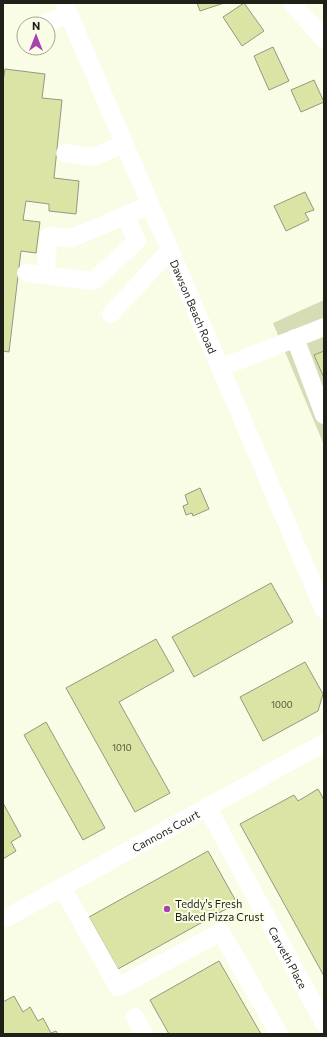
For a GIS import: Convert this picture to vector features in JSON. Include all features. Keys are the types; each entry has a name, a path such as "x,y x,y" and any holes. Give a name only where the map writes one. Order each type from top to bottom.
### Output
{"street":[{"path":"292,3 324,39"},
{"path":"56,16 66,9"},
{"name":"Dawson Beach Road","path":"66,9 324,610"},
{"path":"65,153 93,157 124,144"},
{"path":"46,275 49,236 72,238 150,205"},
{"path":"26,273 93,281 137,241 126,216"},
{"path":"111,314 170,250"},
{"path":"220,368 324,327"},
{"path":"295,338 324,415"},
{"name":"Cannons Court","path":"6,918 324,743"},
{"name":"Carveth Place","path":"207,808 324,1023"},
{"path":"62,887 118,987 221,932 279,1034"},
{"path":"135,1017 144,1034"}],"green space":[{"path":"324,300 324,445 273,323"}],"building":[{"path":"197,3 224,3 200,11"},
{"path":"244,3 264,31 242,46 223,17"},
{"path":"273,47 289,81 269,90 254,56"},
{"path":"5,69 45,74 42,98 62,100 54,178 79,181 76,214 49,211 49,204 26,201 23,220 40,222 36,253 21,251 9,352 3,351 3,81"},
{"path":"314,80 324,102 301,112 291,90"},
{"path":"305,192 314,210 305,213 309,220 286,231 274,206"},
{"path":"324,351 324,378 314,355"},
{"path":"200,488 209,509 193,516 192,513 186,515 183,506 188,504 185,495"},
{"path":"271,583 293,622 194,677 172,637"},
{"path":"156,639 174,671 119,702 170,793 135,812 66,688"},
{"path":"305,662 323,694 318,711 263,741 240,697"},
{"path":"46,722 105,828 83,840 24,735"},
{"path":"318,789 324,800 324,976 240,824 294,795 298,801"},
{"path":"3,803 21,836 11,842 16,851 3,859"},
{"path":"208,851 237,903 118,969 89,917"},
{"path":"219,961 261,1034 169,1034 150,1000"},
{"path":"14,996 23,1012 30,1007 38,1021 43,1018 51,1033 56,1031 58,1034 3,1034 3,1002"}],"place":[{"name":"Teddy's Fresh Baked Pizza Crust","path":"167,909"}]}
